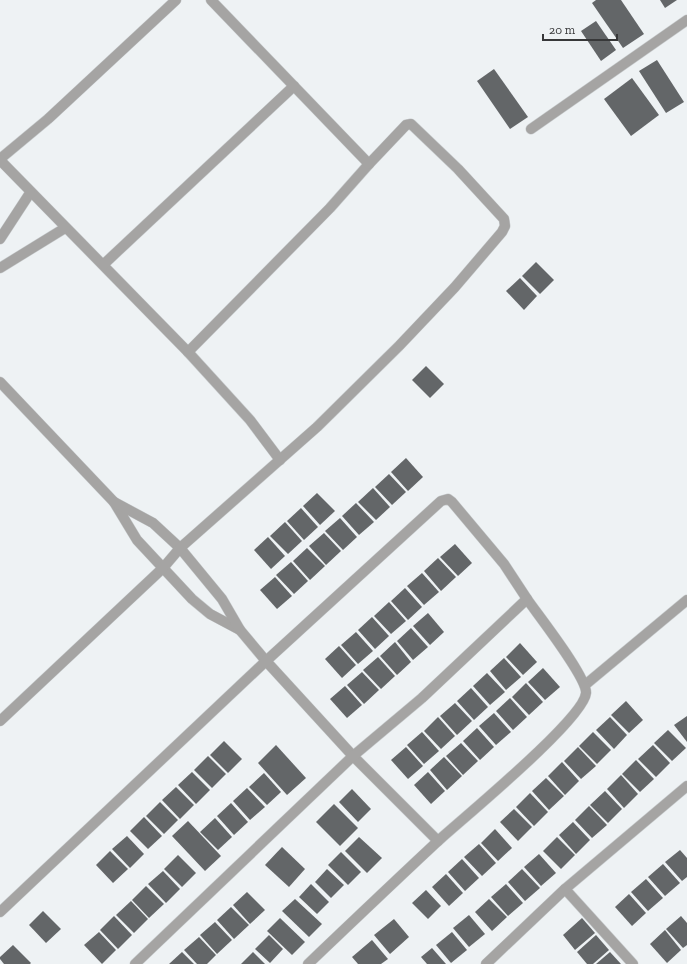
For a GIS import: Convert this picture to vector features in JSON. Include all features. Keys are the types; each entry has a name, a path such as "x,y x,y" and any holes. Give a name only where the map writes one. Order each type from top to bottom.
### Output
{"street":[{"path":"176,0 48,120 0,160 30,193 104,264 188,352 250,420 280,460"},
{"path":"211,0 369,164"},
{"path":"531,130 687,20"},
{"path":"104,264 294,86"},
{"path":"0,721 163,568 180,548 317,427 399,346 455,287 505,226 504,219 458,169 411,124 406,125 330,208 188,352"},
{"path":"0,239 30,193"},
{"path":"0,268 65,228"},
{"path":"0,382 114,502 137,540 192,599 210,614 240,630"},
{"path":"0,912 266,661 441,501 448,499 504,564 562,648 585,685 586,694 581,704 553,737 438,841 308,964"},
{"path":"114,502 152,523 180,548 222,599 240,630 266,661 353,756 438,841"},
{"path":"135,964 353,756 422,698 527,599"},
{"path":"585,685 687,600"},
{"path":"486,964 565,889 687,786"},
{"path":"565,889 633,964"}],"building":[{"path":"596,0 621,0 644,34 623,48 592,3"},
{"path":"660,0 677,0 665,8"},
{"path":"596,21 616,50 601,61 581,31"},
{"path":"657,60 684,102 666,113 639,71"},
{"path":"494,69 528,117 510,129 477,81"},
{"path":"632,78 659,115 631,136 604,99"},
{"path":"536,262 554,280 540,294 522,276"},
{"path":"520,278 537,296 524,310 506,291"},
{"path":"426,366 444,384 430,398 412,380"},
{"path":"406,458 423,477 408,491 391,472"},
{"path":"389,474 406,492 392,505 375,487"},
{"path":"373,488 390,507 376,520 358,502"},
{"path":"317,493 335,511 320,525 303,506"},
{"path":"356,503 374,522 359,535 342,516"},
{"path":"301,508 318,527 304,540 287,521"},
{"path":"340,518 357,537 343,550 325,531"},
{"path":"285,522 302,541 288,554 270,536"},
{"path":"324,533 341,551 326,565 309,546"},
{"path":"268,537 285,556 271,569 254,550"},
{"path":"455,544 472,563 458,576 440,557"},
{"path":"307,548 325,566 310,580 293,561"},
{"path":"438,558 456,577 441,591 424,571"},
{"path":"291,562 308,581 294,594 276,575"},
{"path":"422,573 439,592 424,605 407,586"},
{"path":"275,577 292,596 277,609 260,590"},
{"path":"405,588 422,607 408,620 391,601"},
{"path":"389,602 406,621 391,634 374,616"},
{"path":"428,613 444,632 430,645 413,626"},
{"path":"372,617 389,636 375,649 358,630"},
{"path":"411,628 428,647 413,660 397,641"},
{"path":"356,632 373,651 358,664 341,645"},
{"path":"395,642 411,662 397,675 380,656"},
{"path":"520,643 537,662 523,675 506,657"},
{"path":"339,646 356,665 342,678 325,659"},
{"path":"378,657 395,676 381,689 363,670"},
{"path":"504,658 521,677 506,690 490,671"},
{"path":"543,668 560,687 545,700 528,682"},
{"path":"362,672 379,690 364,704 347,685"},
{"path":"487,673 505,692 490,705 473,686"},
{"path":"526,683 543,702 529,715 512,697"},
{"path":"345,686 362,705 347,718 330,699"},
{"path":"471,688 488,707 474,720 457,701"},
{"path":"510,698 527,717 513,730 496,711"},
{"path":"626,701 643,720 629,733 611,715"},
{"path":"455,703 472,721 457,735 440,716"},
{"path":"494,713 511,732 496,745 479,726"},
{"path":"687,716 687,742 674,725"},
{"path":"438,717 455,736 441,749 424,731"},
{"path":"610,717 627,735 614,749 596,730"},
{"path":"477,728 494,747 480,760 463,741"},
{"path":"668,730 686,748 672,761 654,743"},
{"path":"422,732 439,751 424,764 407,745"},
{"path":"593,732 611,750 597,764 579,746"},
{"path":"224,741 242,759 228,773 210,755"},
{"path":"461,743 478,761 463,775 446,756"},
{"path":"276,745 306,778 287,795 258,763"},
{"path":"653,745 670,763 656,777 638,759"},
{"path":"406,747 423,766 408,779 391,760"},
{"path":"578,747 596,766 581,779 564,761"},
{"path":"208,756 226,774 212,788 194,770"},
{"path":"444,757 462,776 447,790 430,770"},
{"path":"636,760 654,779 640,792 622,774"},
{"path":"562,762 579,781 565,795 548,776"},
{"path":"192,772 210,790 196,804 178,785"},
{"path":"428,772 445,791 431,804 414,785"},
{"path":"264,773 281,792 267,805 249,787"},
{"path":"621,775 638,794 624,808 607,789"},
{"path":"546,778 564,796 549,810 532,791"},
{"path":"176,787 194,805 180,819 162,800"},
{"path":"247,788 265,807 250,820 233,801"},
{"path":"352,789 371,809 358,822 339,802"},
{"path":"605,791 622,809 608,823 590,805"},
{"path":"530,793 548,812 534,826 516,807"},
{"path":"160,802 178,820 164,834 146,816"},
{"path":"231,803 248,822 234,835 217,816"},
{"path":"334,804 358,828 340,846 316,822"},
{"path":"589,806 607,825 592,838 575,820"},
{"path":"514,809 532,827 518,841 500,822"},
{"path":"144,817 162,836 148,849 130,831"},
{"path":"215,818 232,837 218,850 200,832"},
{"path":"188,821 221,856 205,871 172,836"},
{"path":"573,822 590,840 576,854 559,835"},
{"path":"495,829 512,848 498,861 481,843"},
{"path":"127,836 144,854 130,868 112,849"},
{"path":"359,837 382,858 367,873 345,851"},
{"path":"557,837 575,855 561,869 543,851"},
{"path":"479,844 496,863 482,876 464,857"},
{"path":"282,847 305,869 289,887 265,865"},
{"path":"680,850 687,858 687,877 682,881 665,862"},
{"path":"110,851 128,869 113,883 96,865"},
{"path":"341,852 361,872 348,885 328,865"},
{"path":"539,854 556,873 541,886 524,867"},
{"path":"178,855 196,873 182,887 164,869"},
{"path":"462,859 479,878 465,891 448,872"},
{"path":"663,864 680,883 665,896 648,877"},
{"path":"327,869 344,885 331,898 315,882"},
{"path":"522,869 540,888 525,901 508,882"},
{"path":"163,871 180,889 166,903 148,884"},
{"path":"446,874 463,893 449,906 432,887"},
{"path":"646,879 663,898 648,911 631,892"},
{"path":"311,884 329,902 317,914 299,897"},
{"path":"506,884 523,903 508,916 491,897"},
{"path":"146,886 164,904 149,918 132,900"},
{"path":"426,890 441,906 428,919 412,903"},
{"path":"247,892 265,910 250,924 233,905"},
{"path":"629,894 646,913 632,926 615,907"},
{"path":"295,899 322,924 309,937 282,911"},
{"path":"489,899 507,917 492,931 475,912"},
{"path":"131,901 148,919 134,933 116,915"},
{"path":"231,907 249,925 234,939 217,920"},
{"path":"43,911 61,929 46,943 29,925"},
{"path":"469,915 485,934 469,947 453,928"},
{"path":"114,916 132,935 118,949 100,930"},
{"path":"681,916 687,923 687,945 683,948 666,929"},
{"path":"280,918 305,942 292,955 267,931"},
{"path":"582,918 595,933 575,950 563,935"},
{"path":"394,919 409,937 390,954 374,935"},
{"path":"215,922 232,940 217,954 200,935"},
{"path":"665,930 681,950 667,963 650,944"},
{"path":"99,932 116,950 102,964 84,945"},
{"path":"452,932 467,950 451,963 436,945"},
{"path":"269,935 283,949 270,963 255,949"},
{"path":"596,935 609,950 593,964 587,964 577,952"},
{"path":"199,937 216,955 207,964 197,964 184,950"},
{"path":"372,940 388,959 381,964 358,964 352,957"},
{"path":"13,945 31,963 30,964 4,964 0,957"},
{"path":"432,948 446,964 427,964 421,957"},
{"path":"182,952 194,964 169,964"},
{"path":"253,952 265,964 241,964"},
{"path":"610,952 621,964 596,964"}]}
